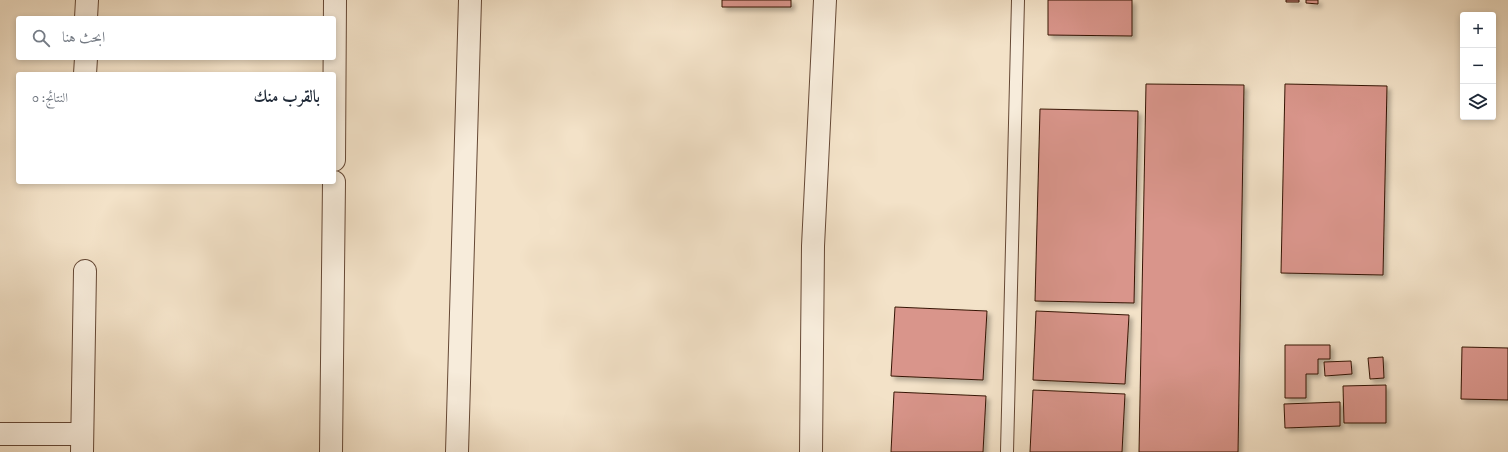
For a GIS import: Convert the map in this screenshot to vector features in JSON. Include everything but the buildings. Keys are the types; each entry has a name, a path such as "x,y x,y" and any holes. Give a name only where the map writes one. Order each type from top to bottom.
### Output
{"street":[{"path":"86,16 87,0"},
{"path":"336,0 336,16"},
{"path":"458,452 470,0"},
{"path":"811,452 813,246 825,0"},
{"path":"85,72 86,60"},
{"path":"335,60 335,72"},
{"path":"331,452 334,184"},
{"path":"0,434 82,443 85,271"}],"lane":[{"path":"1007,452 1018,0"}]}
